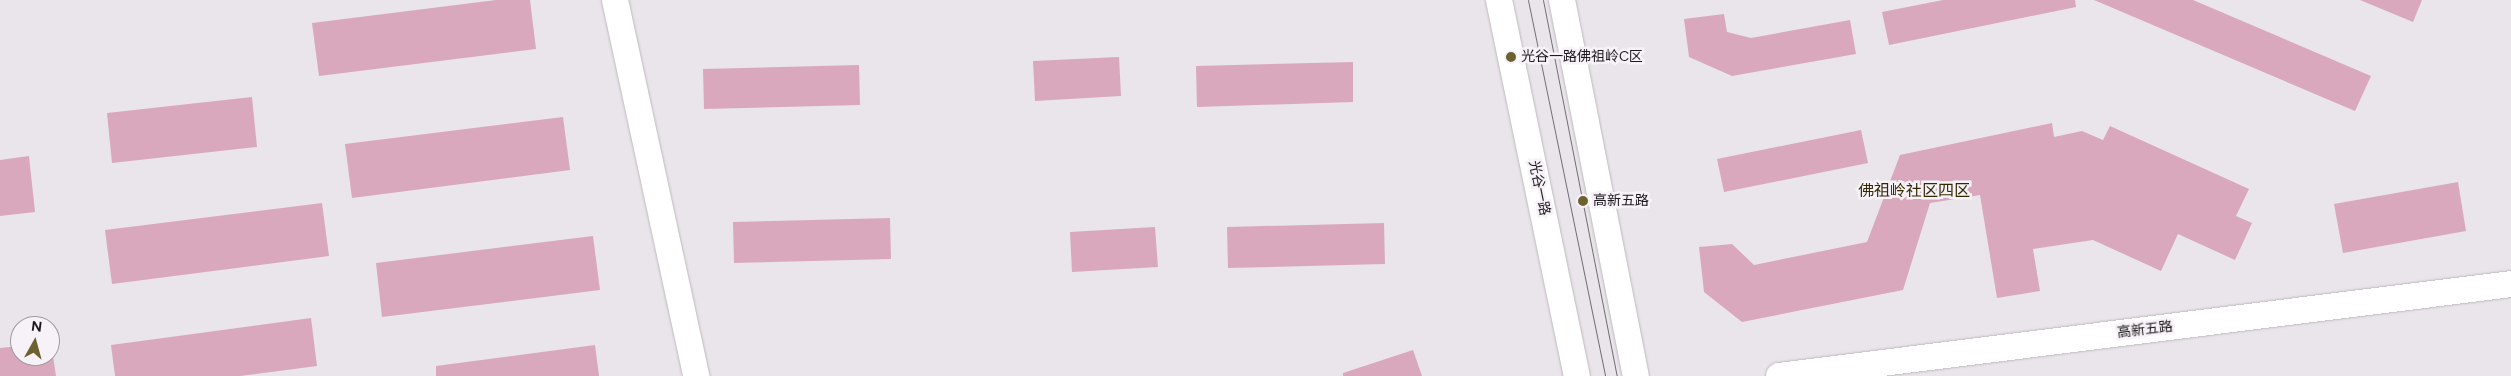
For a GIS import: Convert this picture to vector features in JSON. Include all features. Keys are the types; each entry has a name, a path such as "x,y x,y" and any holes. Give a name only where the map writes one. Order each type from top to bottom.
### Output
{"main road":[{"path":"615,0 696,376"},
{"path":"630,0 711,376"},
{"name":"光谷一路","path":"1499,0 1578,376"},
{"path":"1562,0 1636,376"},
{"name":"高新五路","path":"1779,376 2511,284"}],"building":[{"path":"496,0 530,0 536,49 319,76 312,23"},
{"path":"1943,0 2075,0 2076,7 1889,45 1882,12"},
{"path":"2094,0 2193,0 2371,76 2355,111"},
{"path":"2360,0 2422,0 2413,22"},
{"path":"1724,14 1727,32 1751,38 1850,20 1856,54 1732,76 1689,57 1684,19"},
{"path":"1119,57 1121,96 1035,101 1033,61"},
{"path":"1353,62 1353,102 1197,107 1196,66"},
{"path":"859,65 860,105 704,109 703,69"},
{"path":"252,97 257,147 112,163 107,113"},
{"path":"563,117 570,170 352,198 345,144"},
{"path":"2052,123 2054,137 2082,131 2103,140 2110,126 2249,189 2236,216 2252,223 2235,260 2178,234 2161,271 2093,240 2033,249 2040,291 1997,298 1980,195 1930,203 1903,290 1742,322 1704,292 1699,247 1732,244 1754,265 1867,242 1900,155"},
{"path":"1861,130 1868,163 1724,192 1717,159"},
{"path":"29,156 35,212 0,216 0,160"},
{"path":"2458,182 2466,231 2343,253 2334,204"},
{"path":"322,203 329,256 112,284 105,230"},
{"path":"890,218 891,259 734,263 733,222"},
{"path":"1384,223 1385,264 1228,268 1227,227"},
{"path":"1155,227 1158,267 1072,272 1070,232"},
{"path":"593,236 600,290 382,317 376,263"},
{"path":"311,318 317,366 240,376 115,376 111,345"},
{"path":"595,345 599,376 436,376 436,366"},
{"path":"10,347 10,366 54,366 56,376 0,376 0,348"},
{"path":"1413,350 1422,376 1343,376 1343,373"}],"tram line":[{"path":"1528,0 1605,376"},
{"path":"1543,0 1617,376"}],"place":[{"name":"光谷一路佛祖岭C区","path":"1511,57"},
{"name":"高新五路","path":"1583,201"}],"district":[{"name":"佛祖岭社区四区","path":"1914,191"}]}
